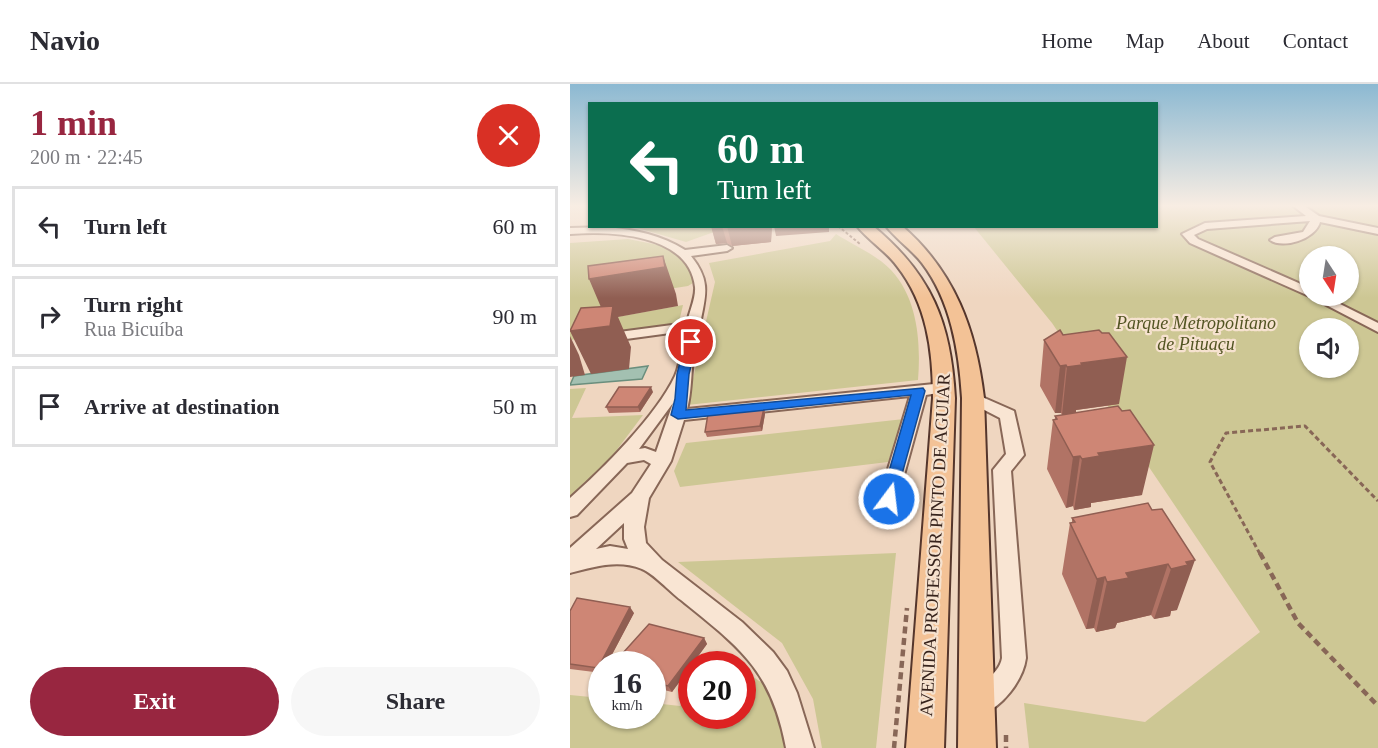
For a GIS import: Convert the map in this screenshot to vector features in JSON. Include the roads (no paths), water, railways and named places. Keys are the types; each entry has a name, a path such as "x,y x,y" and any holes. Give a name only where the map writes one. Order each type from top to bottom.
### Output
{"main road":[{"name":"AVENIDA PROFESSOR PINTO DE AGUIAR","path":"875,236 897,255 923,291 932,310 940,338 944,388 925,748"},
{"name":"AVENIDA PROFESSOR PINTO DE AGUIAR","path":"905,236 921,251 947,288 965,336 971,363 974,398 977,748"}],"street":[{"path":"570,562 639,498 662,461 682,399 683,374 695,326 700,296 700,278 683,254 655,239 644,236"},
{"path":"1189,236 1194,241 1299,288"},
{"path":"1275,240 1298,236"},
{"path":"570,242 608,237 655,239"},
{"path":"683,254 728,248"},
{"path":"1335,306 1378,328"},
{"path":"599,338 695,326"},
{"path":"570,510 622,458 650,424 683,374"},
{"path":"678,415 944,388"},
{"path":"889,499 919,391"},
{"path":"974,398 1008,415 1015,455 1002,470 1014,658 1012,670 977,705"},
{"path":"622,458 645,454 662,461"},
{"path":"639,498 635,522 636,543 648,561 743,639 765,660 782,688 794,717 800,748"},
{"path":"570,562 610,555 648,561"}],"park label":[{"name":"Parque Metropolitano de Pituaçu","path":"1196,333"}]}
